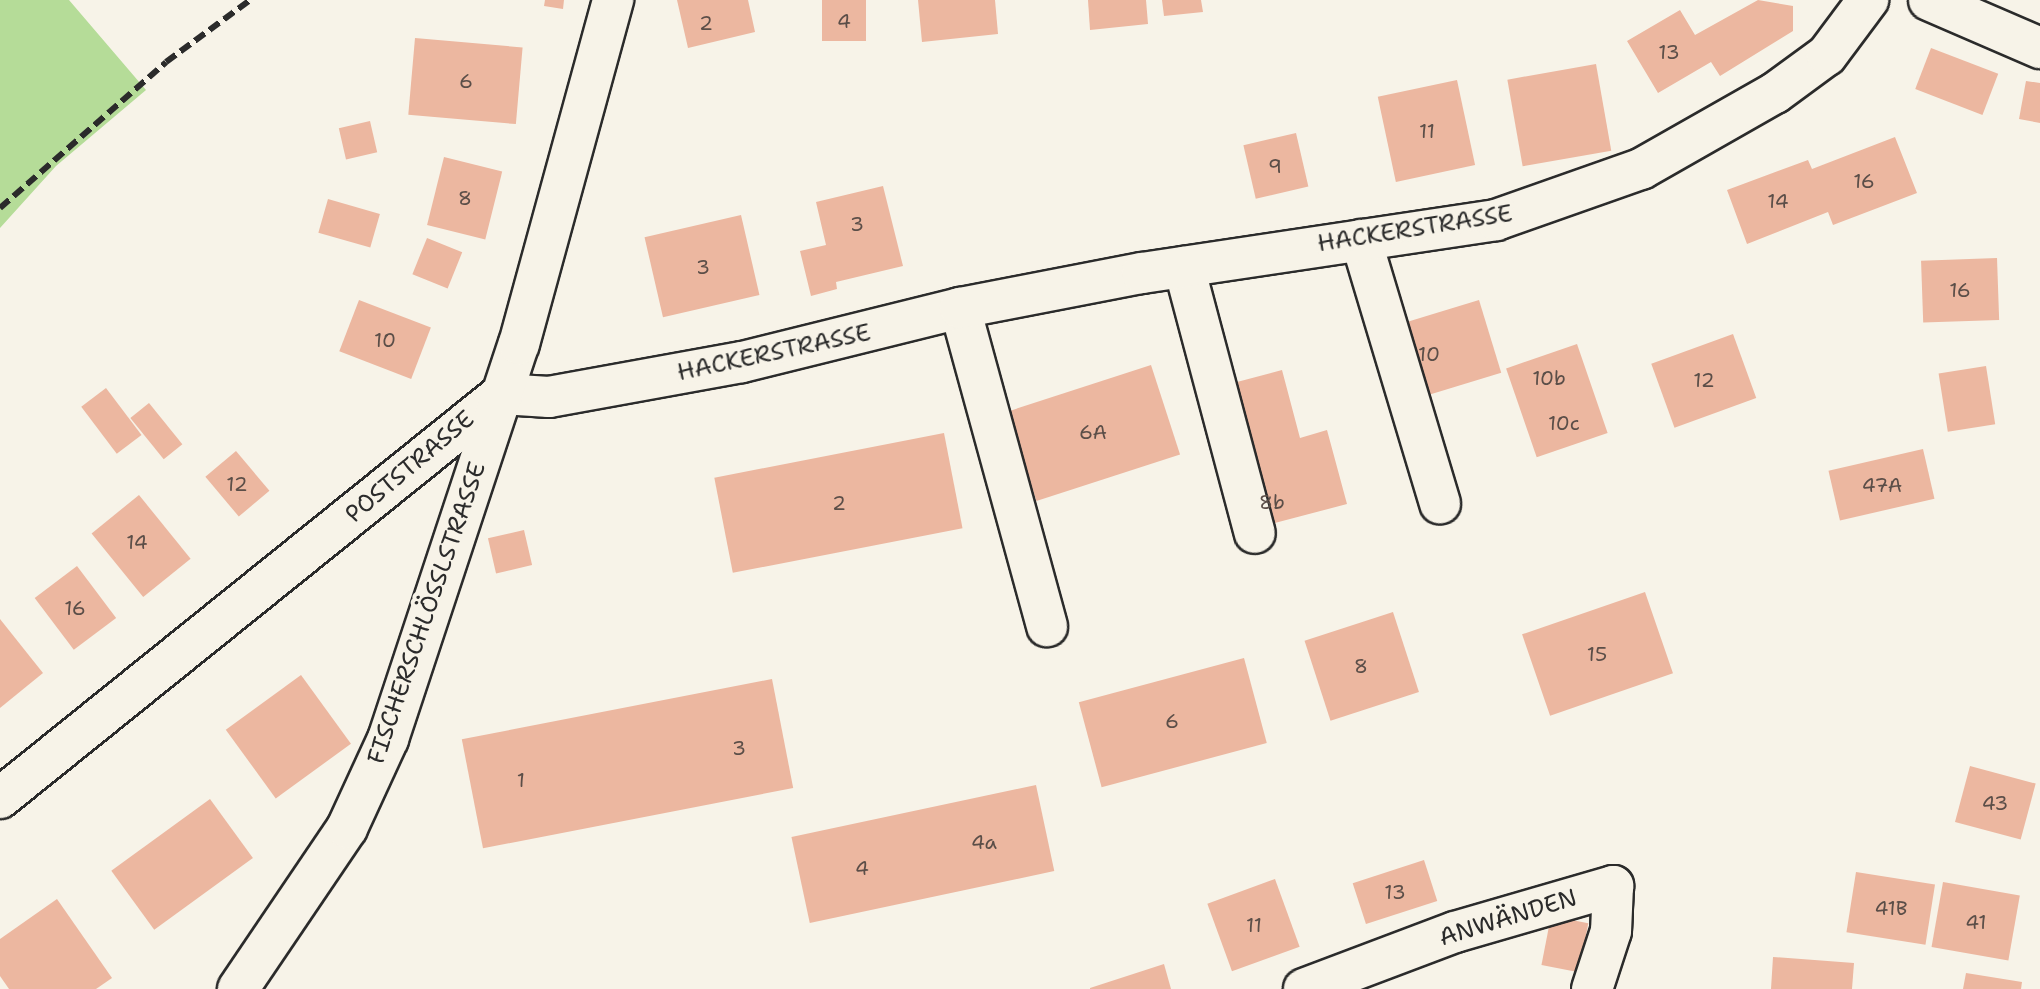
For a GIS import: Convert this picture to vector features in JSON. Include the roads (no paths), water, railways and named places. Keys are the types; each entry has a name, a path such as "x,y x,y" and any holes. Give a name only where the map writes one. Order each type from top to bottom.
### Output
{"street":[{"path":"502,394 613,0"},
{"name":"HACKERSTRASSE","path":"502,394 549,397 742,362 960,308 1184,267 1496,220 1641,169 1775,93 1827,55 1868,0"},
{"path":"1929,0 2040,48"},
{"path":"1361,240 1440,503"},
{"path":"1184,267 1255,533"},
{"path":"960,308 1047,626"},
{"name":"POSTSTRASSE","path":"0,798 502,394"},
{"name":"FISCHERSCHLÖSSLSTRASSE","path":"238,989 347,828 388,739 502,394"},
{"name":"ANWÄNDEN","path":"1304,989 1455,932 1613,886 1611,931 1592,989"}],"railway":[{"path":"0,208 166,62 250,0"}]}
